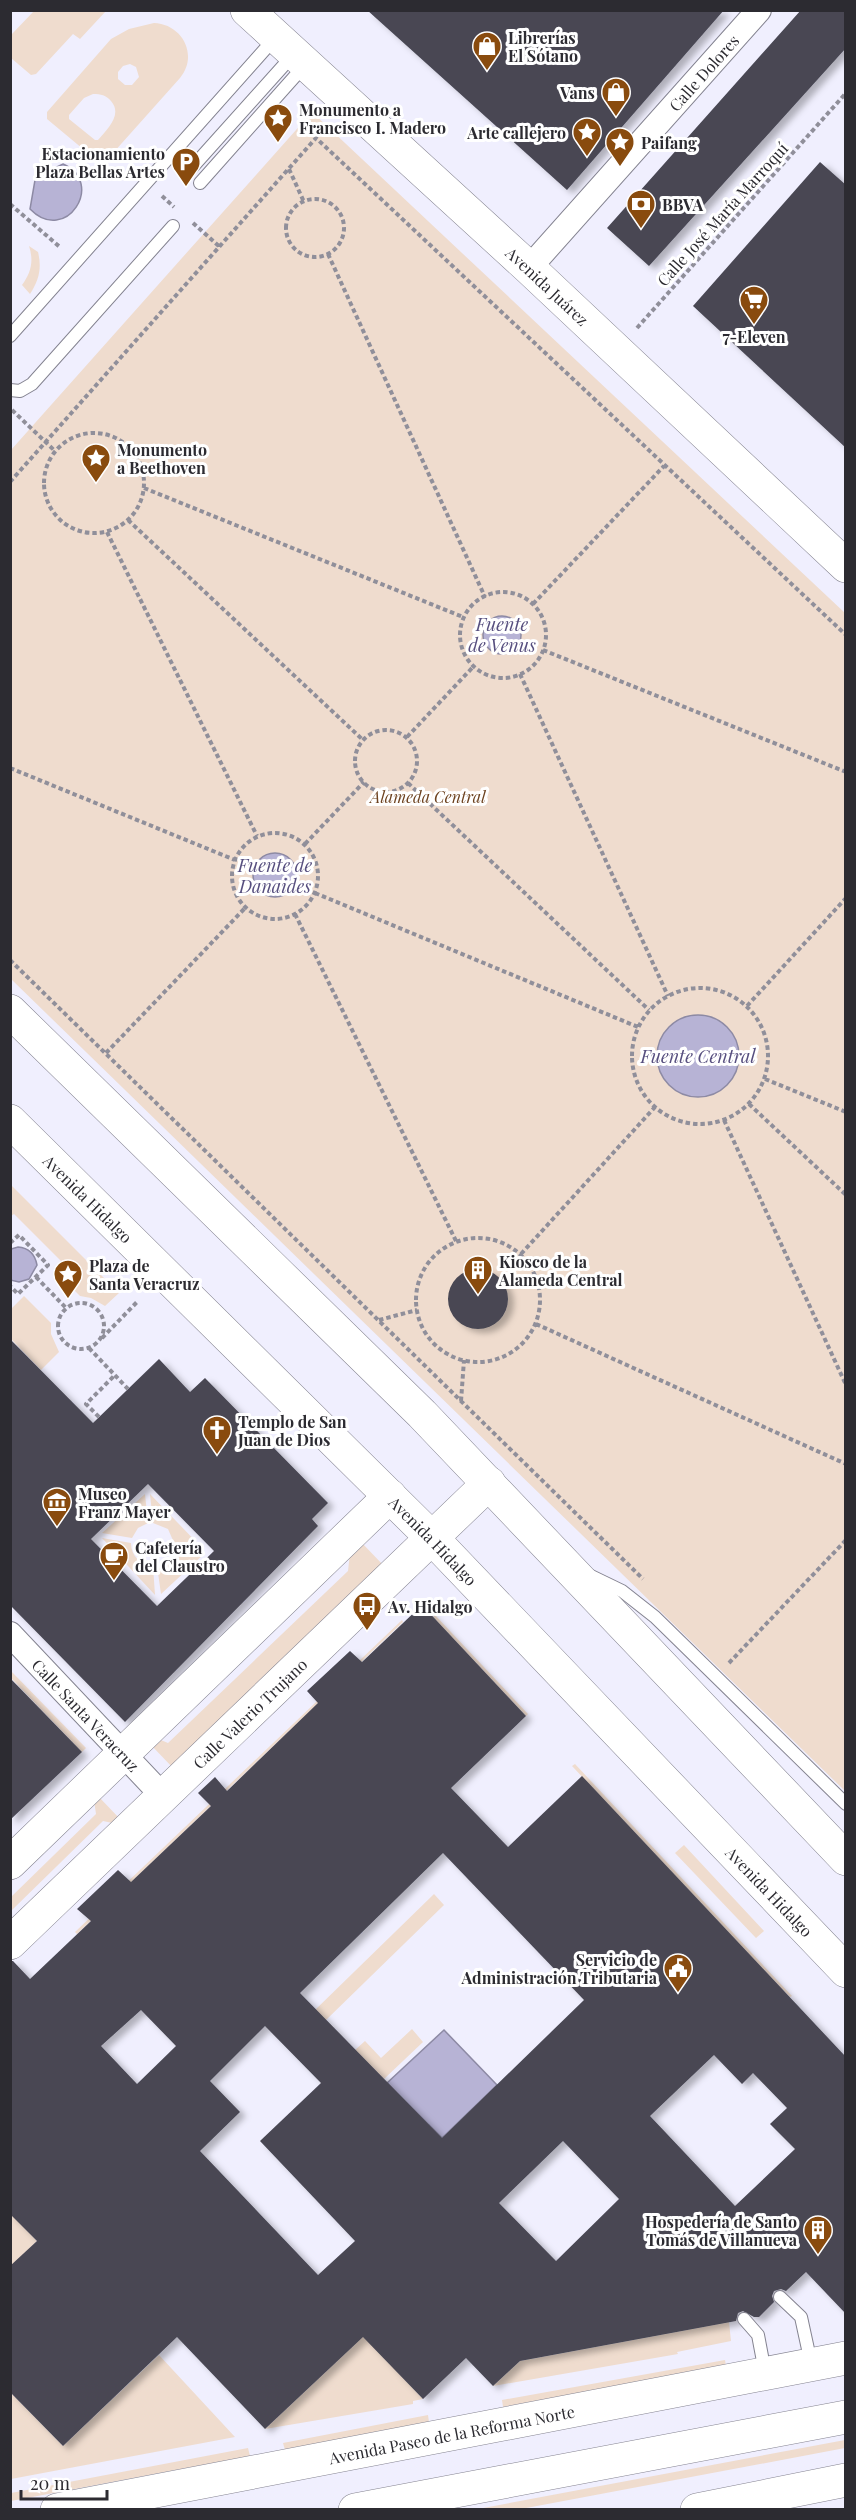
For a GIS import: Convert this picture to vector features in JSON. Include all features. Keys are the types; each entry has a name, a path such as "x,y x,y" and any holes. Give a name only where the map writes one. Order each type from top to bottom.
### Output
{"main road":[{"name":"Avenida Juárez","path":"247,10 529,268 846,566"},
{"path":"10,1011 423,1414 846,1859"},
{"name":"Avenida Hidalgo","path":"10,1121 432,1538 846,1971"},
{"name":"Calle Valerio Trujano","path":"10,1943 489,1483"},
{"path":"10,1863 390,1496"},
{"name":"Avenida Paseo de la Reforma Norte","path":"57,2510 846,2358"},
{"path":"355,2510 846,2417"},
{"path":"697,2510 846,2481"}],"street":[{"name":"Calle Dolores","path":"529,268 759,10"},
{"name":"Calle Santa Veracruz","path":"10,1634 163,1796"}],"lane":[{"path":"188,172 292,52"},
{"path":"200,183 292,52"},
{"path":"10,336 76,261 292,52"},
{"path":"10,390 20,391 32,384 173,226"},
{"path":"549,1546 592,1576 622,1591 655,1617 846,1804"},
{"path":"780,2296 801,2317 811,2365"},
{"path":"744,2319 758,2335 765,2374"}],"path":[{"name":"Calle José María Marroquí","path":"616,351 846,93"},
{"path":"10,482 316,138 846,635"},
{"path":"289,169 304,202"},
{"path":"326,201 342,216 344,231 342,238 334,250 328,254 312,257 296,250 291,244 286,228 287,220 297,206 304,202 326,201"},
{"path":"10,204 76,261"},
{"path":"328,254 485,597"},
{"path":"10,409 55,451"},
{"path":"98,433 113,437 126,445 137,458 144,488 141,500 128,520 107,532 93,533 66,525 48,504 44,490 44,476 55,451 67,441 82,435 98,433"},
{"path":"533,604 665,465"},
{"path":"144,488 463,617"},
{"path":"128,520 363,740"},
{"path":"107,532 257,836"},
{"path":"501,592 512,593 533,604 543,620 545,629 543,650 537,662 520,674 500,678 490,676 473,667 460,644 460,630 463,617 473,604 501,592"},
{"path":"543,650 846,772"},
{"path":"407,737 473,667"},
{"path":"520,674 668,996"},
{"path":"389,730 407,737 417,760 413,776 408,783 397,789 386,791 374,789 364,782 355,765 357,751 363,740 370,734 389,730"},
{"path":"10,768 235,860"},
{"path":"305,844 364,782"},
{"path":"408,783 649,1010"},
{"path":"283,833 305,844 312,853 318,870 315,893 303,909 295,914 276,919 265,917 246,907 233,886 232,873 235,860 247,843 257,836 283,833"},
{"path":"315,893 638,1027"},
{"path":"747,1006 846,898"},
{"path":"106,1053 246,907"},
{"path":"295,914 456,1241"},
{"path":"10,960 645,1581"},
{"path":"707,988 729,994 747,1006 757,1019 768,1049 765,1079 749,1104 736,1114 708,1124 693,1124 666,1116 643,1095 635,1079 632,1045 638,1027 649,1010 668,996 686,989 707,988"},
{"path":"765,1079 846,1112"},
{"path":"749,1104 846,1195"},
{"path":"521,1254 655,1107"},
{"path":"724,1120 846,1385"},
{"path":"10,1243 19,1235 48,1265 18,1294 10,1286"},
{"path":"490,1238 507,1244 521,1254 532,1269 540,1287 541,1306 536,1324 527,1339 514,1351 490,1360 464,1360 447,1353 433,1342 423,1328 417,1310 416,1289 424,1269 438,1252 456,1241 490,1238"},
{"path":"36,1277 67,1309"},
{"path":"99,1341 103,1320 94,1308 80,1304 67,1309 58,1321 60,1336 71,1347 89,1348 99,1341 137,1302"},
{"path":"379,1320 417,1310"},
{"path":"536,1324 846,1464"},
{"path":"89,1348 129,1389"},
{"path":"461,1401 464,1360"},
{"path":"99,1417 86,1404 115,1375"},
{"path":"737,1671 729,1663 846,1540"}],"green space":[{"path":"34,11 106,11 80,39 73,34 36,74 31,75 11,58 11,35"},
{"path":"154,23 173,29 185,42 188,60 180,78 105,162 95,159 47,119 47,112 111,39 129,29","holes":["130,64 136,67 139,77 132,85 125,85 118,79 118,72 123,66","93,94 107,97 115,111 115,117 98,140 69,119 69,115 84,98"]},
{"name":"Alameda Central","path":"312,112 845,613 845,1791 11,979 11,450"},
{"path":"29,246 38,252 40,263 38,279 30,294 22,285 31,267"},
{"path":"11,1185 119,1293 105,1306 91,1298 80,1296 62,1278 70,1270 14,1214 11,1216"},
{"path":"24,1296 51,1323 51,1334 59,1352 41,1370 11,1339 11,1309"},
{"path":"145,1494 148,1523 138,1528 132,1538 102,1533"},
{"path":"150,1494 204,1550 175,1545 168,1529 153,1523"},
{"path":"102,1538 131,1543 137,1559 153,1566 155,1595"},
{"path":"361,1542 385,1567 174,1769 150,1744 156,1738 168,1743 348,1571 350,1553"},
{"path":"174,1550 203,1555 161,1594 157,1566 168,1560"},
{"path":"435,1615 528,1714 526,1716 433,1617"},
{"path":"402,1620 403,1622 77,1934 75,1932"},
{"path":"11,1671 86,1748 82,1752 11,1678"},
{"path":"575,1764 792,1996 790,1997 782,1989 572,1766"},
{"path":"98,1796 121,1820 117,1824 103,1821 11,1911 11,1897 96,1814 94,1800"},
{"path":"684,1845 764,1931 756,1938 675,1853"},
{"path":"434,1894 444,1905 326,2020 315,2010"},
{"path":"412,2029 423,2042 384,2079 355,2050 365,2041 381,2058"},
{"path":"11,2214 37,2241 11,2266"},
{"path":"729,2322 731,2341 677,2352 678,2354 493,2386 520,2361"},
{"path":"370,2330 368,2341 423,2399 413,2401 413,2404 265,2429"},
{"path":"159,2355 235,2437 11,2479 10,2392 63,2446"},
{"path":"725,2360 726,2366 503,2407 502,2400"},
{"path":"428,2415 429,2422 285,2450 283,2443"},
{"path":"845,2440 845,2448 521,2509 478,2509"},
{"path":"248,2448 250,2456 11,2501 11,2493"}],"water":[{"path":"63,164 75,173 81,184 81,196 76,207 68,216 56,220 44,218 30,209 35,180 37,176"},
{"name":"Fuente de Venus","path":"502,616 516,621 521,635 516,649 502,654 488,649 483,635 488,621"},
{"name":"Fuente de Danaides","path":"275,853 290,860 297,875 290,890 275,897 260,890 253,875 260,860"},
{"name":"Fuente Central","path":"698,1015 714,1018 727,1027 736,1040 739,1056 736,1072 727,1085 714,1094 698,1097 682,1094 669,1085 660,1072 657,1056 660,1040 669,1027 682,1018"},
{"path":"18,1247 31,1252 37,1265 29,1279 19,1282 10,1280 11,1249"},
{"path":"444,2030 497,2085 442,2138 387,2083"}],"building":[{"path":"367,10 724,10 567,190"},
{"path":"801,10 846,10 846,48 649,266 607,228"},
{"path":"820,162 846,185 846,448 693,306"},
{"name":"Kiosco de la Alameda Central","path":"472,1269 484,1269 500,1277 506,1287 508,1299 506,1311 500,1321 484,1329 472,1329 456,1321 448,1305 448,1293 456,1277"},
{"name":"Museo Franz Mayer","path":"10,1339 93,1423 159,1359 190,1392 205,1378 328,1503 312,1519 318,1526 125,1722 10,1605","holes":["148,1484 214,1551 157,1606 91,1539"]},
{"name":"Servicio de Administración Tributaria","path":"422,1605 526,1716 451,1788 508,1847 582,1776 846,2057 846,2314 806,2272 786,2291 781,2289 774,2291 772,2296 774,2302 759,2317 743,2311 738,2313 736,2321 520,2361 493,2386 466,2358 423,2399 363,2337 265,2429 177,2337 63,2446 10,2392 10,2266 37,2241 10,2214 10,1961 13,1961 30,1979 91,1921 77,1909 118,1870 131,1882 211,1806 198,1793 215,1777 227,1791 318,1703 307,1691 350,1651 362,1662","holes":["443,1853 584,2000 442,2138 300,1993","141,2010 176,2046 137,2084 101,2046","265,2026 321,2083 260,2141 355,2241 318,2275 200,2151 240,2112 210,2081","714,2055 742,2084 753,2073 787,2108 770,2124 795,2149 735,2206 650,2116","563,2141 619,2199 556,2261 499,2203"]},
{"path":"10,1678 82,1752 10,1820"}],"place":[{"name":"Librerías El Sótano","path":"487,72"},
{"name":"Vans","path":"616,118"},
{"name":"Monumento a Francisco I. Madero","path":"278,144"},
{"name":"Arte callejero","path":"587,158"},
{"name":"Paifang","path":"620,168"},
{"name":"Estacionamiento Plaza Bellas Artes","path":"186,188"},
{"name":"BBVA","path":"641,230"},
{"name":"7-Eleven","path":"754,326"},
{"name":"Monumento a Beethoven","path":"96,484"},
{"name":"Kiosco de la Alameda Central","path":"478,1296"},
{"name":"Plaza de Santa Veracruz","path":"68,1300"},
{"name":"Templo de San Juan de Dios","path":"217,1456"},
{"name":"Museo Franz Mayer","path":"57,1528"},
{"name":"Cafetería del Claustro","path":"114,1582"},
{"name":"Av. Hidalgo","path":"367,1632"},
{"name":"Servicio de Administración Tributaria","path":"678,1994"},
{"name":"Hospedería de Santo Tomás de Villanueva","path":"818,2256"}]}
